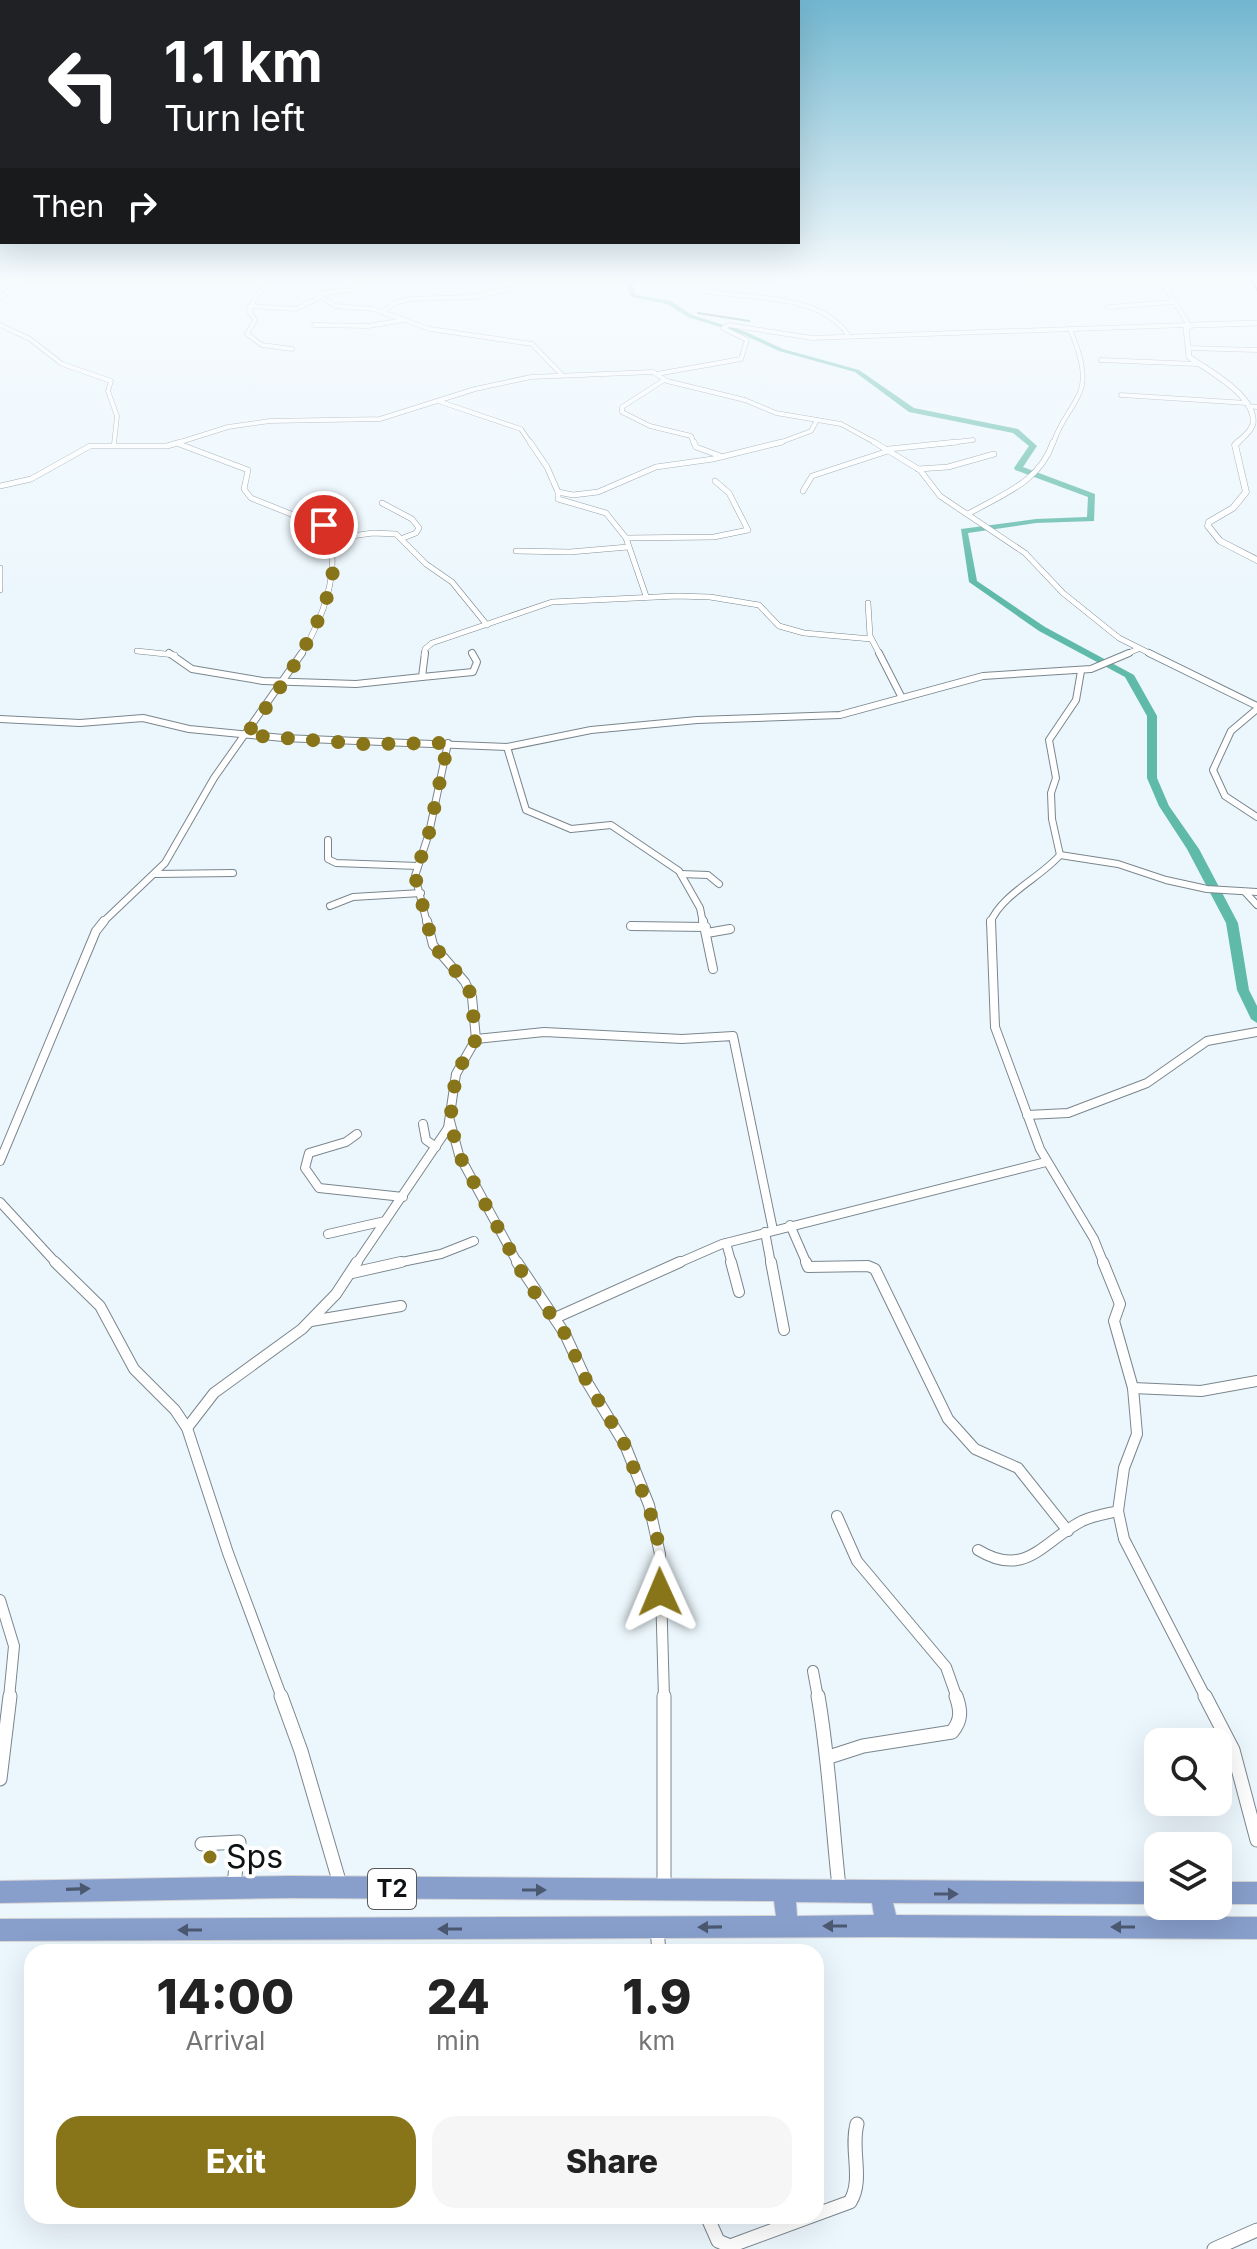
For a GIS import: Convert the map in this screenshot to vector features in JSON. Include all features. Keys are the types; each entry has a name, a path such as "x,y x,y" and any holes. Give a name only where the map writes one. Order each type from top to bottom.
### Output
{"highway":[{"name":"T2","path":"0,1892 342,1889 1144,1893"},
{"path":"784,1892 788,1927"},
{"path":"1232,1893 1257,1893"},
{"path":"881,1894 887,1926"},
{"name":"T2","path":"0,1930 887,1926 1257,1928"}],"street":[{"path":"111,382 108,392 117,416 114,444"},
{"path":"0,486 31,479 83,448 114,444 179,444 228,427 270,421 377,419 505,382"},
{"path":"661,382 631,399 622,407 622,412 650,426 691,436 696,447 724,457"},
{"path":"672,382 745,400 776,413 841,424 889,450 918,469 940,496 1025,553 1078,606 1138,649 1257,707 1231,731 1213,770 1225,796 1257,817"},
{"path":"968,514 1040,471 1046,463 1060,422 1082,390 1082,382"},
{"path":"1225,382 1238,390 1248,404 1253,427 1235,445 1246,492 1233,508 1208,524 1210,531 1220,541 1257,560"},
{"path":"1121,395 1257,407"},
{"path":"437,401 521,429 547,467 558,499 609,513 618,521 646,596"},
{"path":"558,492 594,495 653,467 724,457 808,432 813,430 817,420"},
{"path":"803,491 814,475 889,450 973,440"},
{"path":"0,1161 96,931 117,906 156,874 174,850 213,779 284,682 305,647 329,592 332,565 327,528 317,521 251,498 244,489 248,470 179,444"},
{"path":"918,469 948,467 994,454"},
{"path":"626,538 714,537 747,531 729,493 715,481"},
{"path":"382,503 412,519 419,528 416,533 403,538"},
{"path":"330,539 382,532 403,538 421,559 458,588 487,625"},
{"path":"516,551 561,553 628,547"},
{"path":"0,568 0,590"},
{"path":"422,677 422,658 428,645 457,632 552,602 646,596 710,597 756,604 766,609 775,623 785,629 832,638 871,639"},
{"path":"868,603 871,639 902,698"},
{"path":"0,719 80,723 143,718 186,728 246,735 363,744 448,743 507,747 591,730 697,720 840,715 983,676 1081,671 1103,666 1138,649"},
{"path":"137,651 173,653 185,666 203,672 284,682 356,684 473,672 477,662 472,653"},
{"path":"1060,855 1052,819 1051,793 1056,778 1049,740 1076,700 1081,671"},
{"path":"187,1428 214,1393 311,1321 352,1273 450,1121 456,1074 476,1039 469,989 433,945 415,880 429,833 448,743"},
{"path":"507,747 516,763 516,780 526,810 571,829 611,825 681,874 700,908 713,969"},
{"path":"328,840 328,859 332,862 418,866"},
{"path":"1060,855 1112,863 1207,889 1257,892"},
{"path":"1060,855 1046,871 1000,906 990,924 995,1027 1046,1162 1100,1251 1120,1304 1114,1321 1133,1388 1136,1441 1124,1468 1118,1511 1124,1539 1233,1750 1257,1840"},
{"path":"156,874 233,873"},
{"path":"681,874 708,875 719,884"},
{"path":"1244,892 1257,905"},
{"path":"330,906 353,897 421,893"},
{"path":"631,926 730,929"},
{"path":"476,1039 544,1032 682,1039 733,1036 784,1330"},
{"path":"1027,1115 1068,1113 1147,1083 1207,1041 1257,1032"},
{"path":"450,1121 459,1155 527,1282 565,1334 587,1382 625,1445 649,1505 658,1542 666,1781 664,1891"},
{"path":"423,1124 426,1140 436,1147"},
{"path":"357,1134 346,1142 309,1153 305,1168 312,1181 317,1187 328,1189 403,1197"},
{"path":"555,1318 726,1243 1046,1162"},
{"path":"0,1202 37,1245 100,1306 134,1369 175,1410 187,1428 228,1553 301,1751 342,1889"},
{"path":"328,1234 385,1221"},
{"path":"790,1225 810,1268 868,1266 875,1269 948,1419 975,1449 1018,1468 1068,1531"},
{"path":"352,1273 441,1254 474,1241"},
{"path":"726,1243 739,1292"},
{"path":"311,1321 401,1306"},
{"path":"1133,1388 1201,1391 1257,1381"},
{"path":"978,1550 995,1562 1010,1565 1045,1548 1085,1520 1118,1511"},
{"path":"829,1757 863,1746 952,1732 958,1725 961,1710 940,1657 914,1632 857,1561 837,1516"},
{"path":"0,1600 14,1646 14,1660 0,1779"},
{"path":"813,1671 829,1757 827,1780 840,1892"},
{"path":"202,1844 239,1842 234,1889"},
{"path":"657,1928 658,1944"},
{"path":"824,2212 850,2202 856,2193 853,2143 857,2124"},
{"path":"711,2224 718,2241 730,2246 790,2224"},
{"path":"1214,2249 1257,2230"}],"waterway":[{"path":"872,382 912,410 1015,431 1033,446 1018,468 1092,496 1091,519 1036,521 964,531 973,582 1042,629 1129,675 1152,716 1152,778 1164,806 1193,849 1232,923 1243,990 1257,1019"}],"place":[{"name":"Sps","path":"210,1857"}],"route":[{"path":"324,525 329,535 332,565 324,607 278,692 246,735 363,744 448,743 432,821 415,880 422,896 433,945 465,982 472,997 476,1039 458,1068 454,1081 450,1121 452,1136 459,1155 527,1282 565,1334 587,1382 625,1445 655,1526 660,1554 660,1592"}]}
